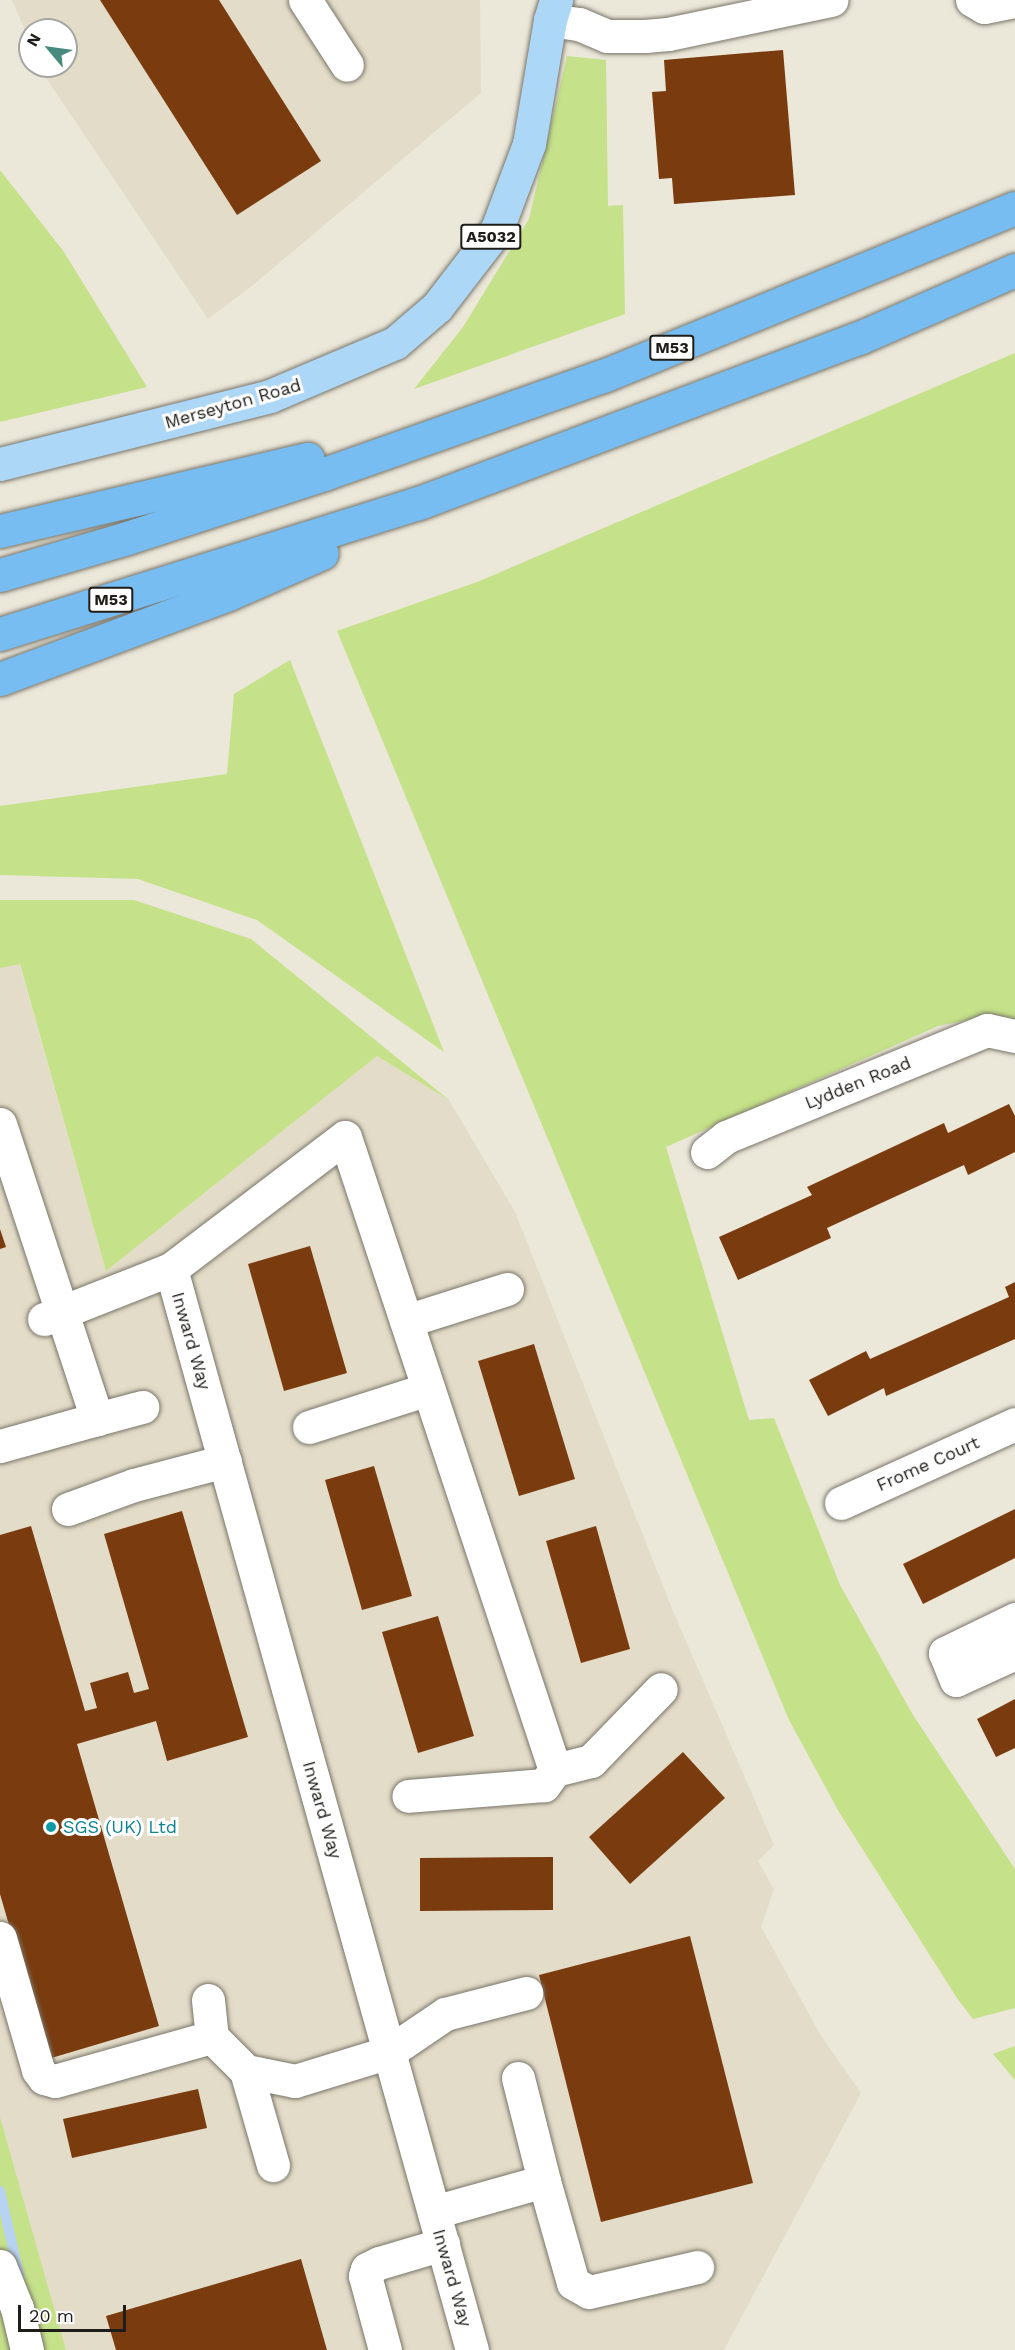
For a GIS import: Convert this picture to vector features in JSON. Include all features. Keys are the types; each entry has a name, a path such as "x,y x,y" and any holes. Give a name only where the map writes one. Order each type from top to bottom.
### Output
{"highway":[{"name":"M53","path":"191,501 429,438 603,376 1015,208"},
{"path":"0,679 226,580 419,503 859,338 1015,270"},
{"path":"0,531 191,501"},
{"path":"0,575 191,501"},
{"name":"M53","path":"0,634 226,580"}],"main road":[{"name":"Merseyton Road","path":"0,464 155,427 300,386 396,343 437,307 497,229 530,144 553,10"}],"street":[{"path":"305,0 347,65"},
{"path":"553,10 607,36 645,36 668,34 831,0"},
{"path":"972,0 984,8 1015,2"},
{"name":"Lydden Road","path":"707,1152 726,1137 987,1030 1015,1036"},
{"path":"0,1124 53,1315 97,1419"},
{"path":"53,1315 171,1269 345,1137 555,1770"},
{"name":"Inward Way","path":"171,1269 472,2350"},
{"path":"406,1321 507,1289"},
{"path":"309,1427 428,1389"},
{"path":"0,1446 142,1407"},
{"name":"Frome Court","path":"842,1503 1015,1424"},
{"path":"68,1509 134,1485 225,1461"},
{"path":"1012,1648 956,1680 945,1653 1015,1619"},
{"path":"408,1796 544,1785 555,1770 591,1761 661,1689"},
{"path":"0,1938 38,2070 44,2078 55,2080 212,2037"},
{"path":"246,2071 294,2081 389,2052 445,2014 526,1993"},
{"path":"208,2000 212,2037 246,2071 273,2165"},
{"path":"518,2078 573,2283 590,2292 697,2267"},
{"path":"434,2212 544,2181"},
{"path":"385,2350 365,2276 367,2269 379,2263 443,2244"},
{"path":"0,2266 8,2311 27,2350"}],"shaded area":[{"path":"12,0 480,0 481,93 252,286 208,319 46,78 78,78 78,18 20,18"},
{"path":"19,963 106,1271 377,1056 449,1100 515,1212 673,1611 774,1845 758,1861 774,1889 761,1927 820,2034 861,2093 724,2350 66,2350 0,2117 0,968"}],"green space":[{"path":"567,56 606,60 608,206 623,205 625,314 414,389 463,327 529,219"},
{"path":"0,170 64,252 147,387 0,422"},
{"path":"1015,353 1015,1022 983,1017 938,1026 666,1147 749,1420 774,1418 840,1585 913,1715 1015,1869 1015,2008 973,2019 957,1998 839,1812 789,1720 337,631 477,582"},
{"path":"290,660 444,1052 257,920 138,879 0,875 0,806 227,774 234,694"},
{"path":"0,900 134,900 251,939 449,1100 377,1056 106,1271 20,964 0,968"},
{"path":"1015,2046 1015,2080 993,2054"},
{"path":"0,2117 66,2350 0,2350"}],"building":[{"path":"100,0 219,0 321,161 237,215"},
{"path":"783,50 795,195 674,204 672,178 659,179 652,92 666,91 664,60"},
{"path":"1009,1104 1015,1116 1015,1152 968,1175 964,1165 827,1228 831,1238 738,1280 719,1237 812,1195 807,1187 944,1123 948,1133"},
{"path":"0,1229 6,1247 0,1249"},
{"path":"310,1246 347,1373 284,1391 248,1264"},
{"path":"1015,1282 1015,1339 886,1396 884,1388 828,1416 809,1380 866,1351 870,1359 1009,1297 1005,1287"},
{"path":"534,1344 575,1479 519,1496 478,1361"},
{"path":"374,1466 412,1596 362,1610 325,1480"},
{"path":"1015,1509 1015,1558 923,1604 903,1564"},
{"name":"SGS (UK) Ltd","path":"182,1511 248,1737 167,1761 156,1721 77,1744 159,2026 48,2059 0,1894 0,1535 31,1526 85,1711 97,1708 90,1683 128,1672 134,1693 149,1689 104,1534"},
{"path":"596,1526 630,1649 581,1663 546,1541"},
{"path":"438,1616 474,1736 418,1753 382,1632"},
{"path":"1015,1699 1015,1748 996,1757 977,1719"},
{"path":"683,1752 725,1798 630,1884 589,1837"},
{"path":"553,1857 553,1910 420,1911 420,1858"},
{"path":"690,1936 753,2183 601,2222 539,1975"},
{"path":"198,2089 207,2128 72,2158 63,2119"},
{"path":"301,2259 327,2350 116,2350 106,2316"}],"waterway":[{"path":"0,2191 20,2278"}],"place":[{"name":"SGS (UK) Ltd","path":"51,1827"}]}
